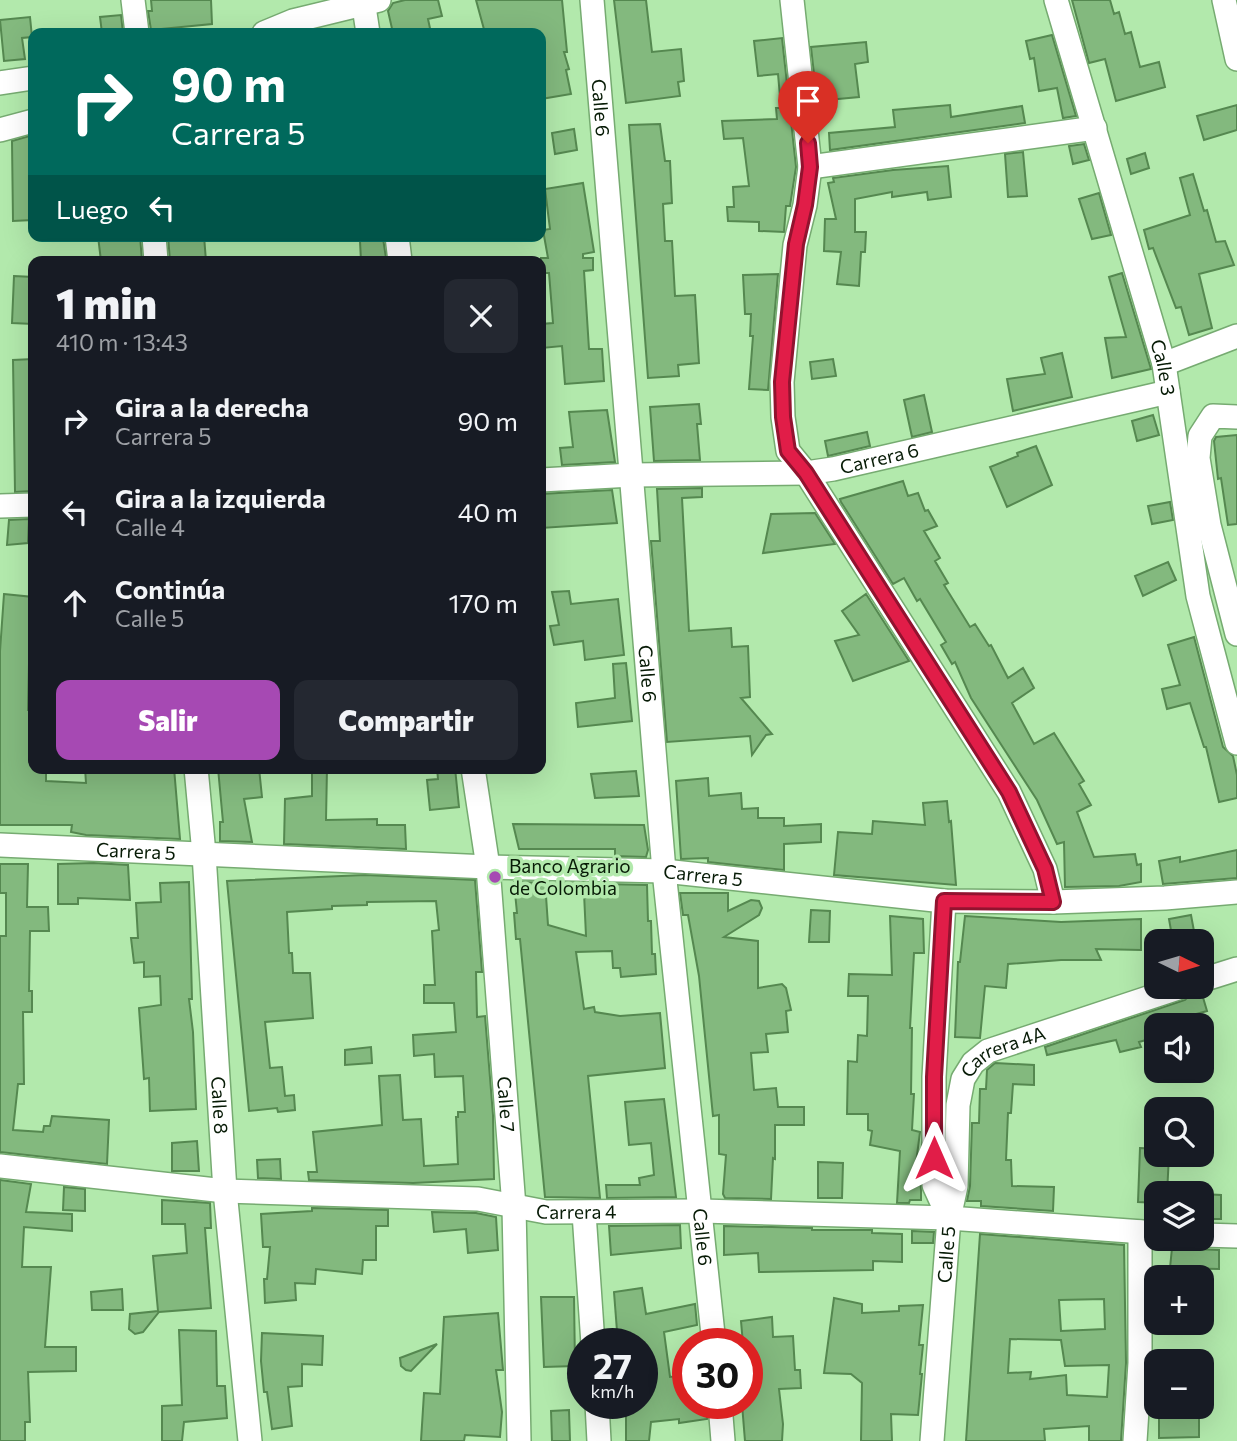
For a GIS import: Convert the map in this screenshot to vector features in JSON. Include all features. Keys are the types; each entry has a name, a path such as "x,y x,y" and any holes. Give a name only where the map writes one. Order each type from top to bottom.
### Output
{"street":[{"path":"133,0 136,28"},
{"name":"Calle 6","path":"592,0 664,872 712,1328"},
{"path":"792,0 810,167 796,244 782,382 788,451 806,473 1009,792 1045,869 1053,902"},
{"name":"Calle 3","path":"1056,0 1164,364 1198,596 1237,743"},
{"path":"1224,0 1237,59"},
{"path":"276,28 369,1 368,28"},
{"path":"0,83 28,79"},
{"path":"0,130 28,122"},
{"path":"810,167 1096,128"},
{"path":"1164,364 1237,336"},
{"name":"Carrera 6","path":"546,480 632,475 806,473 1168,392"},
{"path":"1237,417 1213,416 1200,436 1198,457 1209,525 1237,634"},
{"path":"0,506 28,505"},
{"name":"Calle 8","path":"197,774 225,1191 250,1441"},
{"name":"Calle 7","path":"474,774 488,867 514,1206 519,1441"},
{"name":"Carrera 5","path":"0,845 488,867 664,872 944,901 1053,902 1237,892"},
{"name":"Calle 5","path":"932,1441 949,1218 934,1185 934,1077 944,901"},
{"path":"1214,976 1237,969"},
{"name":"Carrera 4A","path":"949,1218 956,1185 958,1105 963,1079 973,1063 988,1051 1144,999"},
{"name":"Carrera 4","path":"0,1166 225,1191 478,1199 546,1212 701,1211 949,1218 1144,1232"},
{"path":"584,1213 592,1328"},
{"path":"1214,1236 1237,1237"},
{"path":"1135,1441 1147,1251"},
{"path":"598,1419 599,1441"},
{"path":"721,1419 723,1441"}],"building":[{"path":"151,0 211,0 212,24 151,28 148,11 152,11"},
{"path":"405,0 438,0 442,16 428,19 430,28 392,28 388,11 393,3"},
{"path":"476,0 562,0 567,52 564,52 569,69 566,70 571,94 546,98 546,28 484,28"},
{"path":"614,0 646,0 652,52 681,49 684,81 678,82 680,96 626,103"},
{"path":"1072,0 1110,0 1114,14 1119,12 1125,34 1131,32 1140,67 1159,62 1165,87 1116,101 1105,59 1089,63"},
{"path":"121,15 122,28 101,28 100,17"},
{"path":"30,17 31,28 28,28 28,37 22,38 25,59 4,61 0,20"},
{"path":"1052,35 1076,116 1063,118 1057,88 1039,91 1034,58 1030,59 1026,41"},
{"path":"782,38 796,167 790,206 786,206 784,232 759,231 759,222 728,221 727,207 734,207 733,187 749,186 743,138 724,139 722,121 777,119 776,108 781,108 778,74 758,76 754,41"},
{"path":"866,42 868,62 855,64 859,97 817,101 811,47"},
{"path":"950,105 951,117 1022,106 1025,123 830,150 829,133 895,127 893,110"},
{"path":"1237,105 1237,130 1204,140 1197,116"},
{"path":"660,124 665,161 670,161 672,203 663,204 665,241 672,241 675,296 695,295 699,363 678,365 679,376 648,378 629,125"},
{"path":"574,129 577,150 555,154 552,133"},
{"path":"28,136 28,220 13,221 12,141"},
{"path":"1084,144 1089,160 1073,164 1069,146"},
{"path":"1023,152 1027,196 1008,197 1005,154"},
{"path":"1145,153 1149,168 1131,174 1127,159"},
{"path":"948,166 951,197 928,200 927,192 892,197 892,192 855,199 855,232 866,232 865,252 861,252 859,286 837,284 841,252 824,251 825,219 836,219 828,183 834,182 833,178"},
{"path":"1193,174 1216,242 1225,241 1234,265 1199,274 1212,328 1189,335 1181,307 1176,308 1153,248 1149,249 1144,230 1190,215 1180,178"},
{"path":"583,183 594,252 583,254 583,258 593,258 593,270 584,271 589,349 602,349 604,381 565,384 562,346 546,348 546,324 553,323 549,273 546,273 546,230 550,229 546,189"},
{"path":"1099,193 1111,235 1092,239 1079,199"},
{"path":"99,242 140,242 142,256 100,256"},
{"path":"168,242 204,242 206,256 170,256"},
{"path":"360,242 384,242 386,256 361,256"},
{"path":"1122,273 1151,369 1112,378 1105,338 1126,337 1109,277"},
{"path":"778,274 768,390 749,389 753,336 750,336 751,314 745,314 743,275"},
{"path":"14,276 28,277 28,324 12,323"},
{"path":"1062,353 1072,397 1013,411 1007,379 1045,374 1041,358"},
{"path":"28,359 28,491 15,492 13,360"},
{"path":"833,359 836,376 812,379 810,362"},
{"path":"924,395 932,432 912,437 904,400"},
{"path":"699,404 701,424 697,424 700,460 654,461 650,407"},
{"path":"607,410 615,462 562,465 560,448 573,447 569,412"},
{"path":"1153,415 1159,435 1137,441 1132,421"},
{"path":"867,432 870,446 828,456 825,441"},
{"path":"1237,435 1237,524 1228,525 1221,478 1218,479 1214,441 1216,437"},
{"path":"1036,446 1052,485 1007,507 990,467"},
{"path":"903,481 908,496 918,493 925,511 928,510 937,526 924,531 940,558 935,561 948,583 944,585 970,627 975,624 989,646 991,645 1008,678 1023,668 1034,688 1012,703 1034,744 1054,733 1084,781 1079,784 1091,805 1077,812 1094,857 1135,854 1137,865 1141,864 1141,882 1119,886 1065,887 1064,842 1057,844 1037,800 971,698 955,662 952,664 941,645 946,642 920,599 917,601 904,578 893,584 840,499"},
{"path":"702,488 702,497 682,498 689,631 731,628 732,647 748,646 750,697 741,698 772,734 766,735 752,755 750,736 667,742 651,541 660,541 657,489"},
{"path":"612,490 617,523 546,528 546,494"},
{"path":"1170,502 1173,520 1152,524 1148,506"},
{"path":"815,513 835,544 763,553 771,514"},
{"path":"28,519 28,543 7,545 9,520"},
{"path":"1168,562 1176,580 1143,596 1135,576"},
{"path":"569,591 571,604 618,599 624,655 585,660 583,641 554,645 550,626 559,625 552,592"},
{"path":"4,594 28,596 28,774 46,774 46,781 86,783 85,774 175,774 180,839 86,835 71,832 72,825 0,825 0,651"},
{"path":"866,594 909,661 853,681 835,641 859,635 842,611"},
{"path":"1194,637 1223,747 1233,756 1237,775 1237,798 1219,802 1206,747 1190,703 1167,709 1162,689 1180,685 1168,645"},
{"path":"626,663 632,721 578,727 576,703 615,698 613,664"},
{"path":"636,771 639,796 595,798 591,774"},
{"path":"219,774 260,774 262,797 244,799 252,842 220,841 220,822 223,822"},
{"path":"312,774 327,774 326,820 377,819 377,825 405,825 406,849 284,844 285,799 312,796"},
{"path":"438,774 456,774 459,807 430,810 427,780 438,779"},
{"path":"708,778 709,796 741,793 742,809 758,808 758,818 784,818 784,826 821,824 821,842 784,844 784,870 708,862 708,858 681,859 676,781"},
{"path":"947,801 956,885 834,875 838,832 872,834 873,821 925,825 923,803"},
{"path":"513,824 644,825 648,850 646,857 615,856 615,849 519,849"},
{"path":"1237,850 1237,878 1163,884 1159,861 1180,857 1180,862"},
{"path":"0,864 28,864 27,907 48,907 49,931 30,931 29,991 32,991 32,1012 23,1012 24,1084 18,1084 13,1130 43,1132 44,1126 50,1126 52,1116 109,1120 107,1164 0,1152 0,936 6,936 6,893 0,893"},
{"path":"58,864 128,865 130,900 78,898 78,904 58,904"},
{"path":"365,875 475,880 482,972 476,972 477,1017 485,1016 493,1115 494,1179 413,1183 309,1180 308,1172 317,1172 313,1132 382,1125 379,1076 400,1075 403,1120 421,1119 424,1166 458,1164 456,1117 458,1112 465,1112 463,1076 435,1077 434,1054 414,1056 413,1035 456,1032 454,1003 424,1003 424,985 435,985 432,931 439,930 436,901 367,902 367,905 287,912 293,973 310,973 313,1018 265,1022 270,1068 282,1067 285,1096 294,1095 295,1110 278,1112 277,1108 249,1111 227,881"},
{"path":"189,882 192,999 189,999 196,1109 150,1111 149,1078 144,1079 139,1008 161,1005 160,976 144,977 144,962 134,963 131,938 138,938 136,903 161,902 160,883"},
{"path":"514,882 647,885 648,921 651,921 652,954 655,954 656,974 621,977 620,968 613,968 612,951 576,952 584,1009 594,1007 595,1012 620,1016 660,1013 665,1068 588,1076 600,1198 545,1197 520,939 516,939 514,913 517,913","holes":["584,893 586,936 548,925 546,896"]},
{"path":"680,893 728,893 728,911 751,900 759,901 762,908 759,915 724,937 758,941 758,988 782,984 786,988 791,1010 786,1011 788,1032 766,1034 768,1052 751,1053 754,1090 776,1088 778,1107 804,1107 804,1125 775,1125 771,1199 725,1198 723,1194 726,1155 719,1154 719,1115 713,1116 699,976 688,915 683,915"},
{"path":"811,910 830,911 829,942 809,942"},
{"path":"1191,915 1194,929 1171,929 1169,919"},
{"path":"890,916 923,919 924,953 914,953 910,1028 911,1094 914,1094 912,1130 920,1132 915,1171 920,1171 921,1200 910,1200 909,1203 897,1203 900,1151 870,1145 872,1131 868,1130 868,1114 847,1114 848,1061 857,1062 858,1035 867,1036 868,996 848,996 849,974 892,975"},
{"path":"965,916 1061,922 1141,919 1141,950 1096,949 1101,960 1008,964 1006,988 985,986 980,1038 955,1037 958,962"},
{"path":"1203,999 1207,1011 1146,1013 1185,1000"},
{"path":"1144,1014 1144,1041 1139,1042 1141,1047 1120,1052 1116,1040 1047,1055 1045,1047"},
{"path":"371,1047 372,1063 345,1065 345,1050"},
{"path":"995,1063 1034,1065 1034,1085 1013,1084 1011,1113 1008,1113 1006,1160 1011,1160 1012,1186 1054,1187 1053,1211 981,1206 981,1201 967,1201 972,1123 979,1123 980,1089 986,1089 987,1070"},
{"path":"664,1099 676,1197 607,1198 606,1185 640,1185 639,1178 654,1175 651,1143 629,1145 625,1102"},
{"path":"197,1141 199,1171 172,1171 172,1143"},
{"path":"1140,1148 1144,1148 1144,1167 1168,1167 1168,1181 1144,1181 1144,1202 1138,1202"},
{"path":"280,1159 281,1179 258,1178 257,1160"},
{"path":"818,1162 843,1163 842,1198 818,1198"},
{"path":"0,1180 31,1184 26,1212 72,1214 72,1231 24,1227 22,1267 51,1267 45,1347 76,1347 76,1371 28,1372 30,1422 25,1422 25,1441 0,1441"},
{"path":"64,1187 85,1189 85,1211 63,1210"},
{"path":"1214,1195 1221,1195 1221,1219 1214,1219"},
{"path":"162,1200 210,1203 211,1228 205,1228 211,1308 159,1312 143,1332 135,1334 129,1329 130,1314 158,1311 153,1256 187,1253 185,1224 162,1224"},
{"path":"312,1208 388,1210 388,1226 376,1226 376,1260 363,1260 362,1274 316,1269 315,1284 295,1283 296,1300 265,1303 264,1279 267,1279 270,1247 263,1247 261,1214 312,1211"},
{"path":"432,1212 476,1213 496,1217 498,1250 468,1253 466,1229 434,1232"},
{"path":"680,1225 681,1248 611,1255 609,1226"},
{"path":"724,1226 872,1230 872,1233 902,1234 902,1262 873,1261 873,1270 759,1272 758,1253 724,1255"},
{"path":"912,1231 934,1232 933,1243 912,1243"},
{"path":"980,1234 1124,1245 1126,1363 1121,1441 1089,1441 1089,1426 1044,1429 1045,1441 966,1441","holes":["1104,1299 1105,1329 1061,1331 1059,1300","1010,1339 1061,1340 1065,1366 1109,1365 1107,1397 1067,1395 1066,1375 1030,1379 1031,1372 1008,1373"]},
{"path":"1219,1250 1219,1269 1214,1269 1214,1265 1170,1265 1172,1251"},
{"path":"642,1288 646,1314 695,1304 697,1325 672,1328 664,1332 672,1377 672,1419 679,1419 651,1422 649,1441 626,1441 626,1419 658,1419 658,1328 617,1328 614,1292"},
{"path":"122,1289 123,1310 92,1310 91,1292"},
{"path":"541,1297 574,1297 574,1328 567,1328 567,1366 544,1367"},
{"path":"834,1298 862,1304 862,1313 899,1311 899,1306 923,1305 919,1345 923,1345 918,1415 891,1414 892,1441 861,1441 862,1383 851,1374 824,1373"},
{"path":"498,1313 503,1370 496,1370 502,1412 500,1437 465,1435 464,1441 421,1441 424,1393 440,1394 444,1317"},
{"path":"772,1317 773,1337 793,1336 795,1370 800,1370 801,1388 779,1389 782,1441 745,1441 743,1419 763,1419 763,1328 742,1328 741,1321"},
{"path":"179,1330 216,1331 217,1386 225,1386 227,1418 184,1422 182,1441 162,1441 162,1406 182,1405"},
{"path":"262,1333 323,1336 322,1365 302,1364 302,1386 288,1387 292,1426 272,1429 267,1392 264,1392"},
{"path":"437,1344 411,1371 401,1366 400,1358"},
{"path":"567,1410 570,1441 552,1441 551,1411"},
{"path":"679,1419 707,1419 679,1423"},
{"path":"1159,1419 1199,1419 1199,1437 1159,1438"}],"place":[{"name":"Banco Agrario de Colombia","path":"495,877"}],"route":[{"path":"808,143 810,167 796,244 782,382 788,451 806,473 1009,792 1045,869 1053,902 944,901 934,1077 934,1158"}]}
